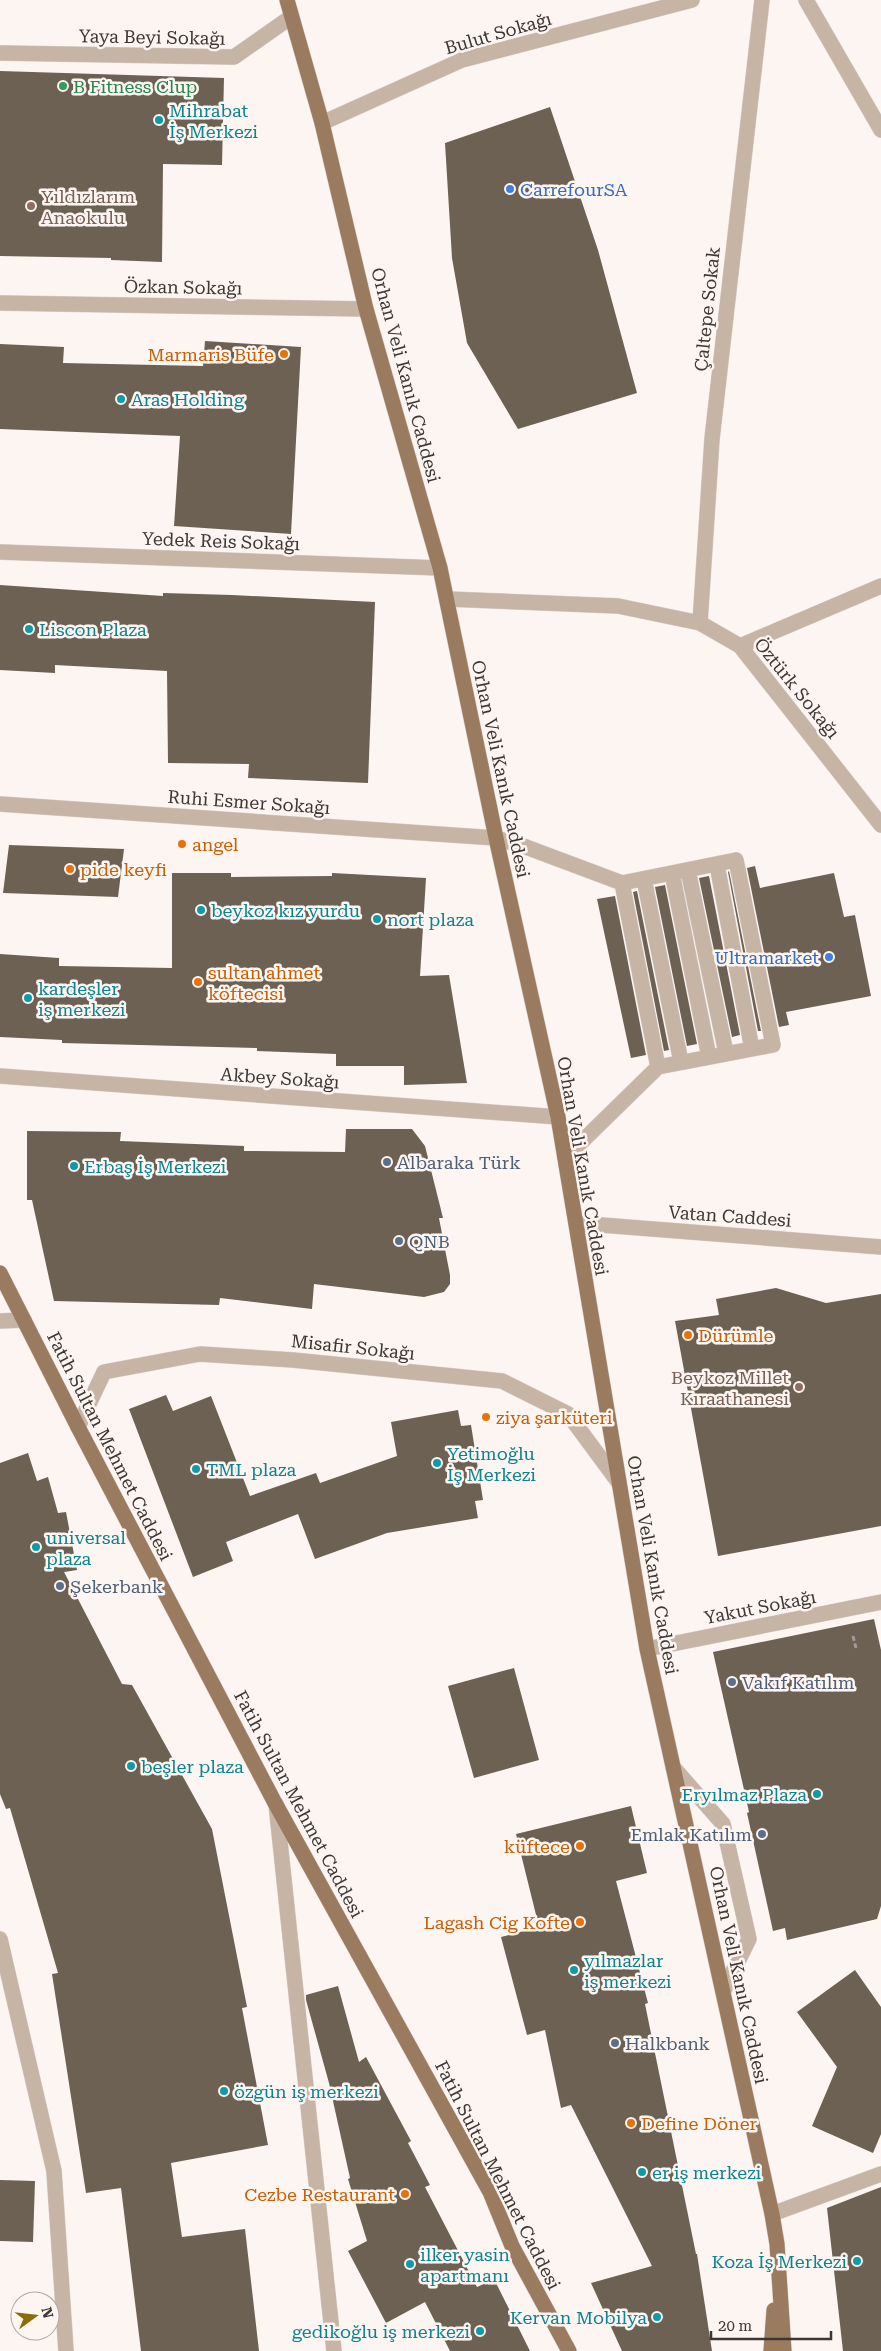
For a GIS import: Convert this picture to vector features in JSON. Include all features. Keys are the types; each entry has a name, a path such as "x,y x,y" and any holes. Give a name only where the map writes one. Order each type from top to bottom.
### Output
{"main road":[{"name":"Orhan Veli Kanık Caddesi","path":"288,0 291,18 322,123 366,309 440,568 496,838 558,1117 647,1649 772,2214 777,2244 784,2351"},
{"name":"Fatih Sultan Mehmet Caddesi","path":"0,1273 78,1427 276,1803 490,2192 512,2246 569,2351"},
{"path":"772,2351 777,2244"}],"street":[{"name":"Bulut Sokağı","path":"322,123 462,60 692,0"},
{"name":"Çaltepe Sokak","path":"700,623 712,439 762,0"},
{"path":"806,0 881,130"},
{"name":"Yaya Beyi Sokağı","path":"0,53 234,57 291,18"},
{"name":"Özkan Sokağı","path":"0,303 366,309"},
{"name":"Yedek Reis Sokağı","path":"0,552 440,568"},
{"path":"740,646 881,586"},
{"name":"Öztürk Sokağı","path":"447,600 618,606 700,623 740,646 881,825"},
{"name":"Ruhi Esmer Sokağı","path":"0,804 496,838 526,847 622,883"},
{"path":"565,1158 658,1067 773,1045 736,860 622,883 658,1067"},
{"path":"717,865 752,1049"},
{"path":"688,870 726,1054"},
{"path":"672,873 709,1057"},
{"path":"644,879 681,1062"},
{"name":"Akbey Sokağı","path":"0,1076 558,1117"},
{"name":"Vatan Caddesi","path":"576,1223 881,1247"},
{"path":"0,1321 24,1320"},
{"name":"Misafir Sokağı","path":"78,1427 104,1372 200,1354 293,1360 502,1381 568,1414 619,1483"},
{"name":"Yakut Sokağı","path":"647,1649 881,1602"},
{"path":"673,1767 723,1824 748,1939 723,1992"},
{"path":"276,1803 334,2351"},
{"path":"0,1939 54,2171 66,2351"},
{"path":"772,2214 881,2174"}],"path":[{"path":"853,1634 856,1648"}],"building":[{"path":"0,71 224,78 222,165 163,164 162,262 111,260 111,258 0,256"},
{"path":"550,107 598,250 637,393 518,429 467,343 452,258 445,143"},
{"path":"205,341 301,347 291,534 174,526 180,436 0,429 0,344 64,347 63,363 203,366"},
{"path":"0,585 163,596 163,593 375,602 368,783 248,778 249,764 168,763 167,671 55,665 55,673 0,670"},
{"path":"9,845 124,849 118,897 3,893"},
{"name":"Ultramarket","path":"755,866 760,888 834,873 844,917 855,915 871,996 786,1012 789,1025 779,1027 747,868"},
{"path":"729,871 761,1031 758,1031"},
{"path":"172,873 231,873 231,877 332,876 332,873 426,878 420,976 449,975 467,1083 404,1085 404,1066 336,1066 336,1054 257,1051 257,1048 62,1043 62,1040 0,1037 0,954 59,958 59,966 172,968"},
{"path":"709,876 740,1035 732,1037 699,878"},
{"path":"665,885 697,1044 687,1046 655,887"},
{"path":"637,891 669,1050 664,1051 633,892"},
{"path":"615,896 646,1055 631,1058 597,899"},
{"path":"346,1129 412,1129 425,1146 443,1218 439,1218 450,1275 450,1284 444,1292 424,1297 314,1284 312,1309 220,1298 219,1305 54,1301 32,1200 27,1200 27,1131 121,1132 120,1141 244,1146 244,1151 345,1152"},
{"path":"776,1288 826,1303 881,1294 881,1526 718,1556 675,1321 719,1315 716,1299"},
{"path":"166,1395 173,1411 211,1396 250,1496 316,1473 320,1483 397,1456 391,1422 458,1410 461,1426 471,1425 483,1500 475,1501 478,1518 387,1533 315,1559 298,1514 226,1542 233,1561 193,1577 129,1409"},
{"path":"28,1453 37,1481 48,1477 58,1513 66,1512 77,1570 64,1572 122,1684 132,1685 212,1829 247,2007 242,2008 268,2145 171,2163 182,2237 245,2229 259,2351 141,2351 121,2188 86,2193 52,1974 58,1973 10,1808 6,1809 0,1794 0,1463"},
{"name":"Eryılmaz Plaza","path":"874,1619 881,1650 881,1906 877,1919 787,1940 785,1928 773,1931 747,1813 749,1812 713,1652"},
{"path":"514,1668 539,1760 474,1778 448,1686"},
{"path":"631,1806 647,1873 616,1881 648,2003 645,2004 697,2254 712,2351 622,2351 591,2283 652,2266 571,2105 561,2108 545,2030 527,2035 501,1937 539,1927 516,1834"},
{"path":"855,1970 881,2007 881,2134 873,2153 812,2126 837,2067 797,2012"},
{"path":"338,1986 359,2062 366,2057 411,2141 408,2143 430,2185 425,2187 477,2287 494,2279 530,2351 450,2351 425,2302 386,2323 348,2251 367,2241 348,2179 350,2178 329,2083 306,2000 306,1995"},
{"path":"0,2180 35,2181 33,2242 0,2241"},
{"name":"Koza İş Merkezi","path":"881,2187 881,2351 843,2351 827,2208"}],"place":[{"name":"B Fitness Clup","path":"63,86"},
{"name":"Mihrabat İş Merkezi","path":"159,120"},
{"name":"CarrefourSA","path":"510,189"},
{"name":"Yıldızlarım Anaokulu","path":"31,206"},
{"name":"Marmaris Büfe","path":"284,354"},
{"name":"Aras Holding","path":"121,399"},
{"name":"Liscon Plaza","path":"29,629"},
{"name":"angel","path":"182,844"},
{"name":"pide keyfi","path":"70,869"},
{"name":"beykoz kız yurdu","path":"201,910"},
{"name":"nort plaza","path":"377,919"},
{"name":"Ultramarket","path":"829,957"},
{"name":"sultan ahmet köftecisi","path":"198,982"},
{"name":"kardeşler iş merkezi","path":"28,998"},
{"name":"Albaraka Türk","path":"387,1162"},
{"name":"Erbaş İş Merkezi","path":"74,1166"},
{"name":"QNB","path":"399,1241"},
{"name":"Dürümle","path":"688,1335"},
{"name":"Beykoz Millet Kıraathanesi","path":"799,1387"},
{"name":"ziya şarküteri","path":"486,1417"},
{"name":"Yetimoğlu İş Merkezi","path":"437,1463"},
{"name":"TML plaza","path":"196,1469"},
{"name":"universal plaza","path":"36,1547"},
{"name":"Şekerbank","path":"60,1586"},
{"name":"Vakıf Katılım","path":"732,1682"},
{"name":"beşler plaza","path":"131,1766"},
{"name":"Eryılmaz Plaza","path":"817,1794"},
{"name":"Emlak Katılım","path":"762,1834"},
{"name":"küftece","path":"580,1846"},
{"name":"Lagash Cig Kofte","path":"580,1922"},
{"name":"yılmazlar iş merkezi","path":"574,1970"},
{"name":"Halkbank","path":"615,2043"},
{"name":"özgün iş merkezi","path":"224,2091"},
{"name":"Define Döner","path":"631,2123"},
{"name":"er iş merkezi","path":"642,2172"},
{"name":"Cezbe Restaurant","path":"405,2194"},
{"name":"Koza İş Merkezi","path":"857,2261"},
{"name":"ilker yasin apartmanı","path":"410,2264"},
{"name":"Kervan Mobilya","path":"657,2317"},
{"name":"gedikoğlu iş merkezi","path":"480,2331"}]}
